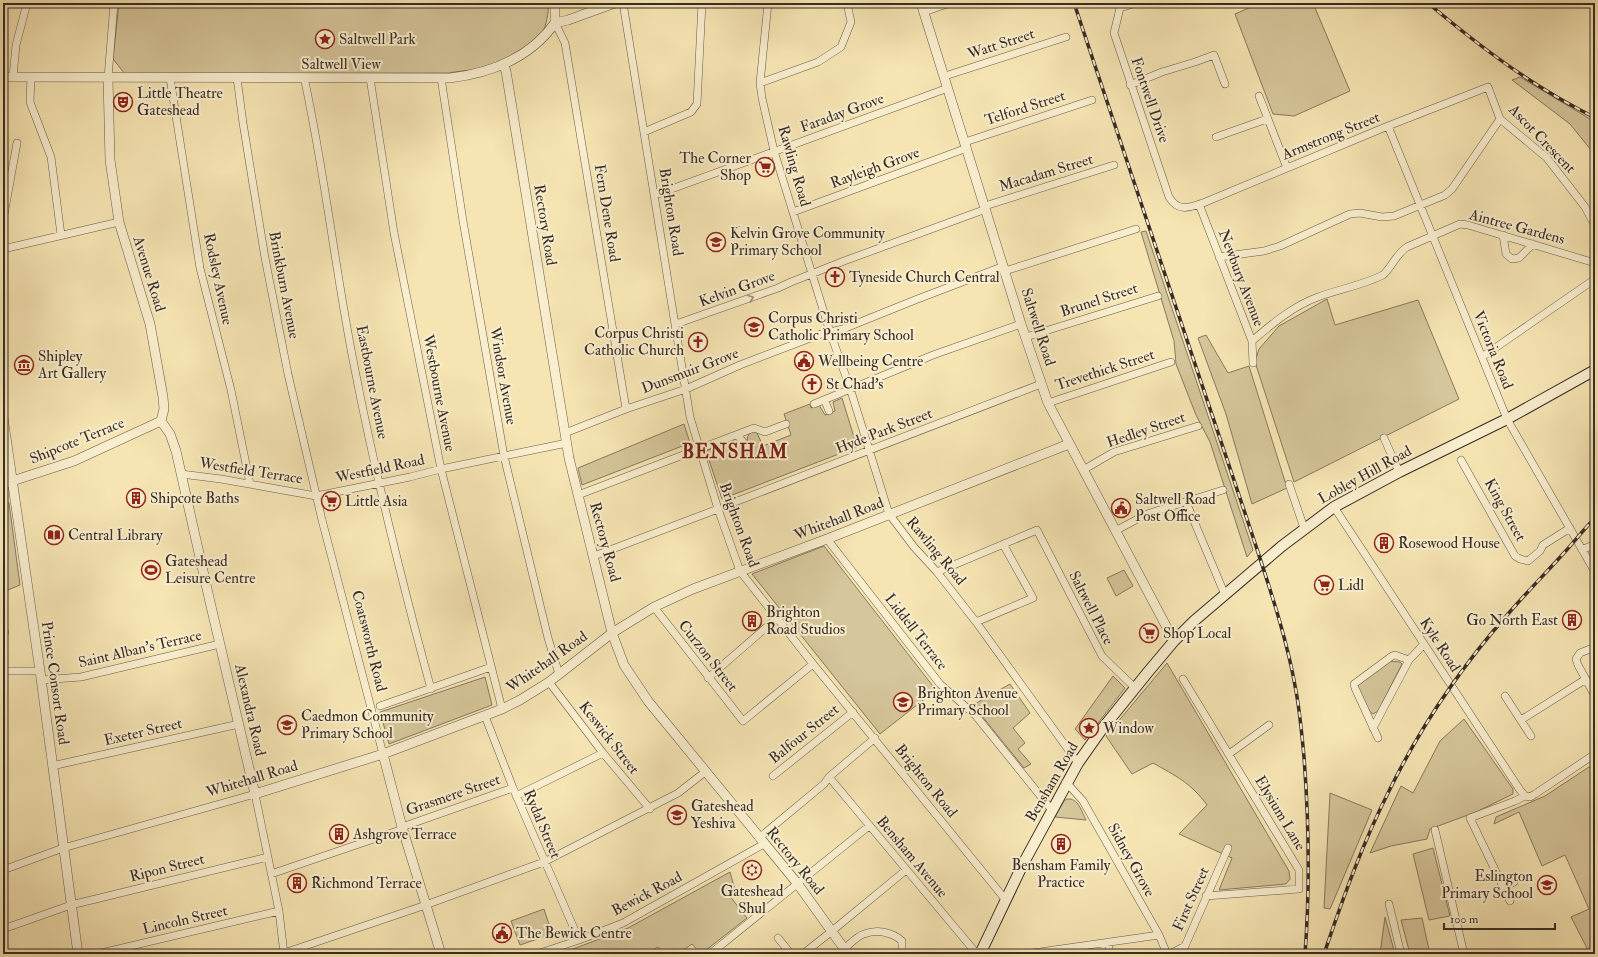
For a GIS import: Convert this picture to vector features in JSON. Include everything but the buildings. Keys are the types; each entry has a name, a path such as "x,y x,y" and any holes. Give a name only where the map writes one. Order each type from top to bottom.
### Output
{"main road":[{"name":"Lobley Hill Road","path":"1174,641 1194,621 1248,574 1304,528 1334,507 1399,472 1507,419 1595,370"},
{"name":"Bensham Road","path":"980,954 1005,899 1066,782 1102,730 1174,641"}],"street":[{"path":"13,77 16,44 27,3"},
{"path":"108,78 114,3"},
{"path":"555,3 555,23 568,20 615,3"},
{"name":"Brighton Road","path":"623,3 690,417 718,509 740,571 813,664 1005,899"},
{"path":"644,132 691,112 697,104 702,3"},
{"name":"Rawling Road","path":"768,3 760,83 774,151 830,332 850,388 889,514 914,547 937,572 976,622 1078,763"},
{"path":"760,83 818,62 841,47 851,22 847,3"},
{"path":"922,7 950,3"},
{"name":"Fontwell Drive","path":"1136,3 1120,8 1114,33 1130,85 1169,197 1176,205 1183,208"},
{"name":"Saltwell Road","path":"922,7 1021,324 1048,403 1174,641"},
{"name":"Saltwell View","path":"3,77 442,78 467,76 480,73 521,56 543,40 555,23"},
{"name":"Fern Dene Road","path":"555,23 565,43 626,409"},
{"name":"Watt Street","path":"944,76 1066,37"},
{"path":"1130,85 1162,72 1214,55 1225,84"},
{"name":"Rectory Road","path":"504,64 565,433 578,495 612,633 624,665 648,701 761,841 797,883 846,951"},
{"path":"31,77 30,102 51,157 61,235"},
{"name":"Eastbourne Avenue","path":"304,77 313,119 353,364 397,564 430,689"},
{"name":"Avenue Road","path":"108,78 110,160 119,222 150,324 163,397 164,408 161,421"},
{"name":"Rodsley Avenue","path":"170,78 200,268 231,390 250,484"},
{"name":"Brinkburn Avenue","path":"237,78 265,258 288,374 316,496"},
{"name":"Westbourne Avenue","path":"370,78 394,233 441,469 502,709"},
{"name":"Windsor Avenue","path":"442,78 462,221 504,456 548,638 559,674"},
{"name":"Faraday Grove","path":"655,195 948,88"},
{"name":"Armstrong Street","path":"1183,208 1190,208 1388,126 1488,88"},
{"name":"Ascot Crescent","path":"1488,88 1500,119 1547,158 1585,207 1595,226"},
{"path":"1259,96 1287,168"},
{"name":"Telford Street","path":"966,145 1092,100"},
{"path":"1216,137 1267,119"},
{"path":"1219,257 1256,253 1280,246 1350,214 1367,213 1388,218 1421,206 1444,195 1452,190 1500,119"},
{"name":"Victoria Road","path":"1388,126 1507,419 1595,572"},
{"path":"3,220 17,144"},
{"name":"Rayleigh Grove","path":"793,212 966,145"},
{"name":"Macadam Street","path":"985,207 1114,165"},
{"name":"Newbury Avenue","path":"1199,204 1252,341 1253,363"},
{"name":"Kelvin Grove","path":"676,324 725,308 778,288 812,273 985,207"},
{"path":"3,249 119,222"},
{"name":"Aintree Gardens","path":"1252,341 1285,315 1306,302 1383,275 1388,271 1401,250 1432,235 1464,224 1595,263"},
{"path":"1004,269 1136,229"},
{"path":"1503,235 1506,254 1512,259 1519,258 1533,244"},
{"name":"Dunsmuir Grove","path":"565,433 626,409 686,389 740,365 830,332 843,329 922,297 1004,269"},
{"path":"1482,357 1595,279"},
{"name":"Brunel Street","path":"1026,337 1158,296"},
{"path":"814,404 825,401 850,388 939,352 1021,324"},
{"name":"Trevethick Street","path":"1048,403 1171,362"},
{"name":"Hyde Park Street","path":"736,502 1041,384"},
{"path":"825,401 829,411"},
{"name":"Prince Consort Road","path":"3,417 78,954"},
{"path":"161,421 170,434 176,451 181,474"},
{"name":"Shipcote Terrace","path":"3,484 74,461 161,421"},
{"path":"578,495 754,428 765,432 786,424"},
{"name":"Hedley Street","path":"1083,470 1114,452 1198,426"},
{"path":"737,435 746,445"},
{"path":"1384,438 1399,472"},
{"name":"Westfield Road","path":"316,496 567,443"},
{"name":"Whitehall Road","path":"3,870 63,848 255,794 383,754 485,716 520,700 549,682 612,633 654,607 694,589 827,539 1069,444"},
{"name":"King Street","path":"1461,460 1516,556 1520,559 1528,561 1540,551 1543,545 1570,528"},
{"name":"Westfield Terrace","path":"181,474 250,484 316,496"},
{"name":"Alexandra Road","path":"181,474 255,794 278,911 284,953"},
{"path":"1289,484 1304,528"},
{"path":"1115,531 1147,514 1223,490"},
{"name":"Coatsworth Road","path":"316,496 403,828 441,954"},
{"path":"1186,502 1225,595"},
{"name":"Kyle Road","path":"1334,507 1525,796"},
{"path":"594,556 718,509"},
{"name":"Saltwell Place","path":"1003,544 1037,530 1102,656 1135,688"},
{"name":"Liddell Terrace","path":"827,539 940,684 976,716 1052,809"},
{"path":"937,572 1003,544 1033,598 976,622"},
{"path":"1582,550 1595,544"},
{"name":"Curzon Street","path":"654,607 743,721 813,664"},
{"path":"708,678 777,618"},
{"name":"Saint Alban's Terrace","path":"3,671 40,676 82,677 220,644"},
{"path":"1373,728 1410,660 1424,644"},
{"path":"1595,646 1580,653 1576,659 1595,696"},
{"path":"1378,738 1354,688 1354,684 1392,656 1395,655 1410,660"},
{"path":"380,706 491,668"},
{"name":"Elysium Lane","path":"1183,679 1299,870 1299,889 1206,896"},
{"path":"1520,720 1586,679"},
{"name":"Keswick Street","path":"549,682 603,753 650,809"},
{"path":"1505,696 1531,736"},
{"name":"Balfour Street","path":"772,776 853,712"},
{"name":"Rydal Street","path":"485,716 516,796 579,940"},
{"name":"Exeter Street","path":"52,766 239,724"},
{"path":"1229,754 1269,725"},
{"name":"Bewick Road","path":"537,954 623,923 761,841 824,784 829,777 875,738"},
{"path":"516,796 603,753"},
{"path":"1510,901 1470,818 1515,802 1525,796 1536,794 1595,754"},
{"path":"284,953 544,862 650,809 678,793 705,772"},
{"name":"Bensham Avenue","path":"829,777 977,954"},
{"name":"Sidney Grove","path":"1066,782 1083,801 1169,954"},
{"name":"Grasmere Street","path":"271,874 513,788"},
{"path":"710,954 869,826"},
{"path":"1435,830 1464,954"},
{"name":"First Street","path":"1169,954 1185,946 1228,848"},
{"name":"Ripon Street","path":"3,929 71,905 268,857"},
{"path":"802,954 906,870"},
{"path":"1503,887 1514,882"},
{"path":"1389,904 1401,954"},
{"name":"Lincoln Street","path":"97,954 278,911"},
{"path":"846,951 863,934 887,932 896,935 902,941 902,949 900,954"},
{"path":"1030,954 1159,935"},
{"path":"778,938 790,954"},
{"path":"1108,942 1110,954"}],"shaded area":[{"name":"Saltwell Park","path":"119,3 549,3 545,26 537,39 512,56 473,70 449,73 125,74 113,59"},
{"path":"1260,3 1313,3 1350,91 1294,116 1273,114 1235,14"},
{"path":"1520,77 1595,122 1595,155 1570,124 1512,80"},
{"path":"1146,231 1253,550 1247,557 1210,442 1196,415 1176,364 1174,341 1141,232"},
{"path":"1327,299 1335,325 1418,300 1459,399 1294,482 1255,362 1259,349 1279,326"},
{"path":"1206,335 1228,373 1249,366 1287,488 1252,504 1226,414 1198,338"},
{"path":"842,398 857,447 722,499 706,451 733,440 745,450 750,445 747,441 748,436 751,432 756,431 763,446 791,435 784,414 810,404 811,408 819,405 825,415 835,411 833,402"},
{"path":"684,424 690,443 582,485 578,468"},
{"path":"3,499 9,503 20,585 3,592"},
{"path":"824,546 936,690 880,734 752,574"},
{"path":"1124,570 1133,586 1116,596 1107,578"},
{"path":"1389,661 1400,662 1402,664 1378,711 1373,714 1368,710 1357,686 1360,682"},
{"path":"1167,663 1289,871 1290,879 1286,884 1219,890 1232,858 1179,834 1207,805 1189,785 1153,763 1132,774 1106,736"},
{"path":"1113,676 1125,688 1085,740 1075,729"},
{"path":"485,677 492,705 389,744 380,712"},
{"path":"1010,684 1030,713 1013,728 1025,743 1018,749 1031,764 1024,768 973,705"},
{"path":"1464,719 1513,789 1513,794 1476,812 1430,829 1427,839 1391,846 1370,853 1401,786 1413,793 1440,741"},
{"path":"1589,767 1595,769 1595,954 1590,954 1571,917 1589,909 1565,855 1542,866 1519,812 1494,824 1496,817 1545,796"},
{"path":"1330,793 1372,810 1330,909 1324,908"},
{"path":"1071,799 1077,803 1086,820 1055,817 1064,801"},
{"path":"1433,848 1450,916 1429,920 1413,854"},
{"path":"730,872 735,890 729,895 747,918 701,954 692,944 678,954 663,954 658,947 646,954 560,954 628,928"},
{"path":"544,909 552,934 520,945 511,921"},
{"path":"1385,917 1395,954 1380,954"},
{"path":"1422,918 1430,954 1410,954 1401,920"}],"railway":[{"path":"1074,3 1252,534 1288,651 1299,708 1306,782 1308,880 1305,954"},
{"path":"1428,3 1504,62 1557,97 1595,118"},
{"path":"1324,954 1346,891 1371,829 1415,742 1443,697 1491,634 1595,518"}],"place":[{"name":"Saltwell Park","path":"325,39"},
{"name":"Little Theatre Gateshead","path":"123,102"},
{"name":"The Corner Shop","path":"765,167"},
{"name":"Kelvin Grove Community Primary School","path":"716,242"},
{"name":"Tyneside Church Central","path":"835,277"},
{"name":"Corpus Christi Catholic Primary School","path":"754,327"},
{"name":"Corpus Christi Catholic Church","path":"698,342"},
{"name":"Wellbeing Centre","path":"804,361"},
{"name":"Shipley Art Gallery","path":"24,365"},
{"name":"St Chad's","path":"812,384"},
{"name":"Shipcote Baths","path":"136,498"},
{"name":"Little Asia","path":"331,501"},
{"name":"Saltwell Road Post Office","path":"1121,508"},
{"name":"Central Library","path":"54,535"},
{"name":"Rosewood House","path":"1384,543"},
{"name":"Gateshead Leisure Centre","path":"151,570"},
{"name":"Lidl","path":"1324,585"},
{"name":"Go North East","path":"1572,620"},
{"name":"Brighton Road Studios","path":"752,621"},
{"name":"Shop Local","path":"1149,633"},
{"name":"Brighton Avenue Primary School","path":"903,702"},
{"name":"Caedmon Community Primary School","path":"287,725"},
{"name":"Window","path":"1089,728"},
{"name":"Gateshead Yeshiva","path":"677,815"},
{"name":"Ashgrove Terrace","path":"339,834"},
{"name":"Bensham Family Practice","path":"1061,844"},
{"name":"Gateshead Shul","path":"752,870"},
{"name":"Richmond Terrace","path":"297,883"},
{"name":"Eslington Primary School","path":"1547,885"},
{"name":"The Bewick Centre","path":"502,933"}],"district":[{"name":"BENSHAM","path":"735,452"}]}
